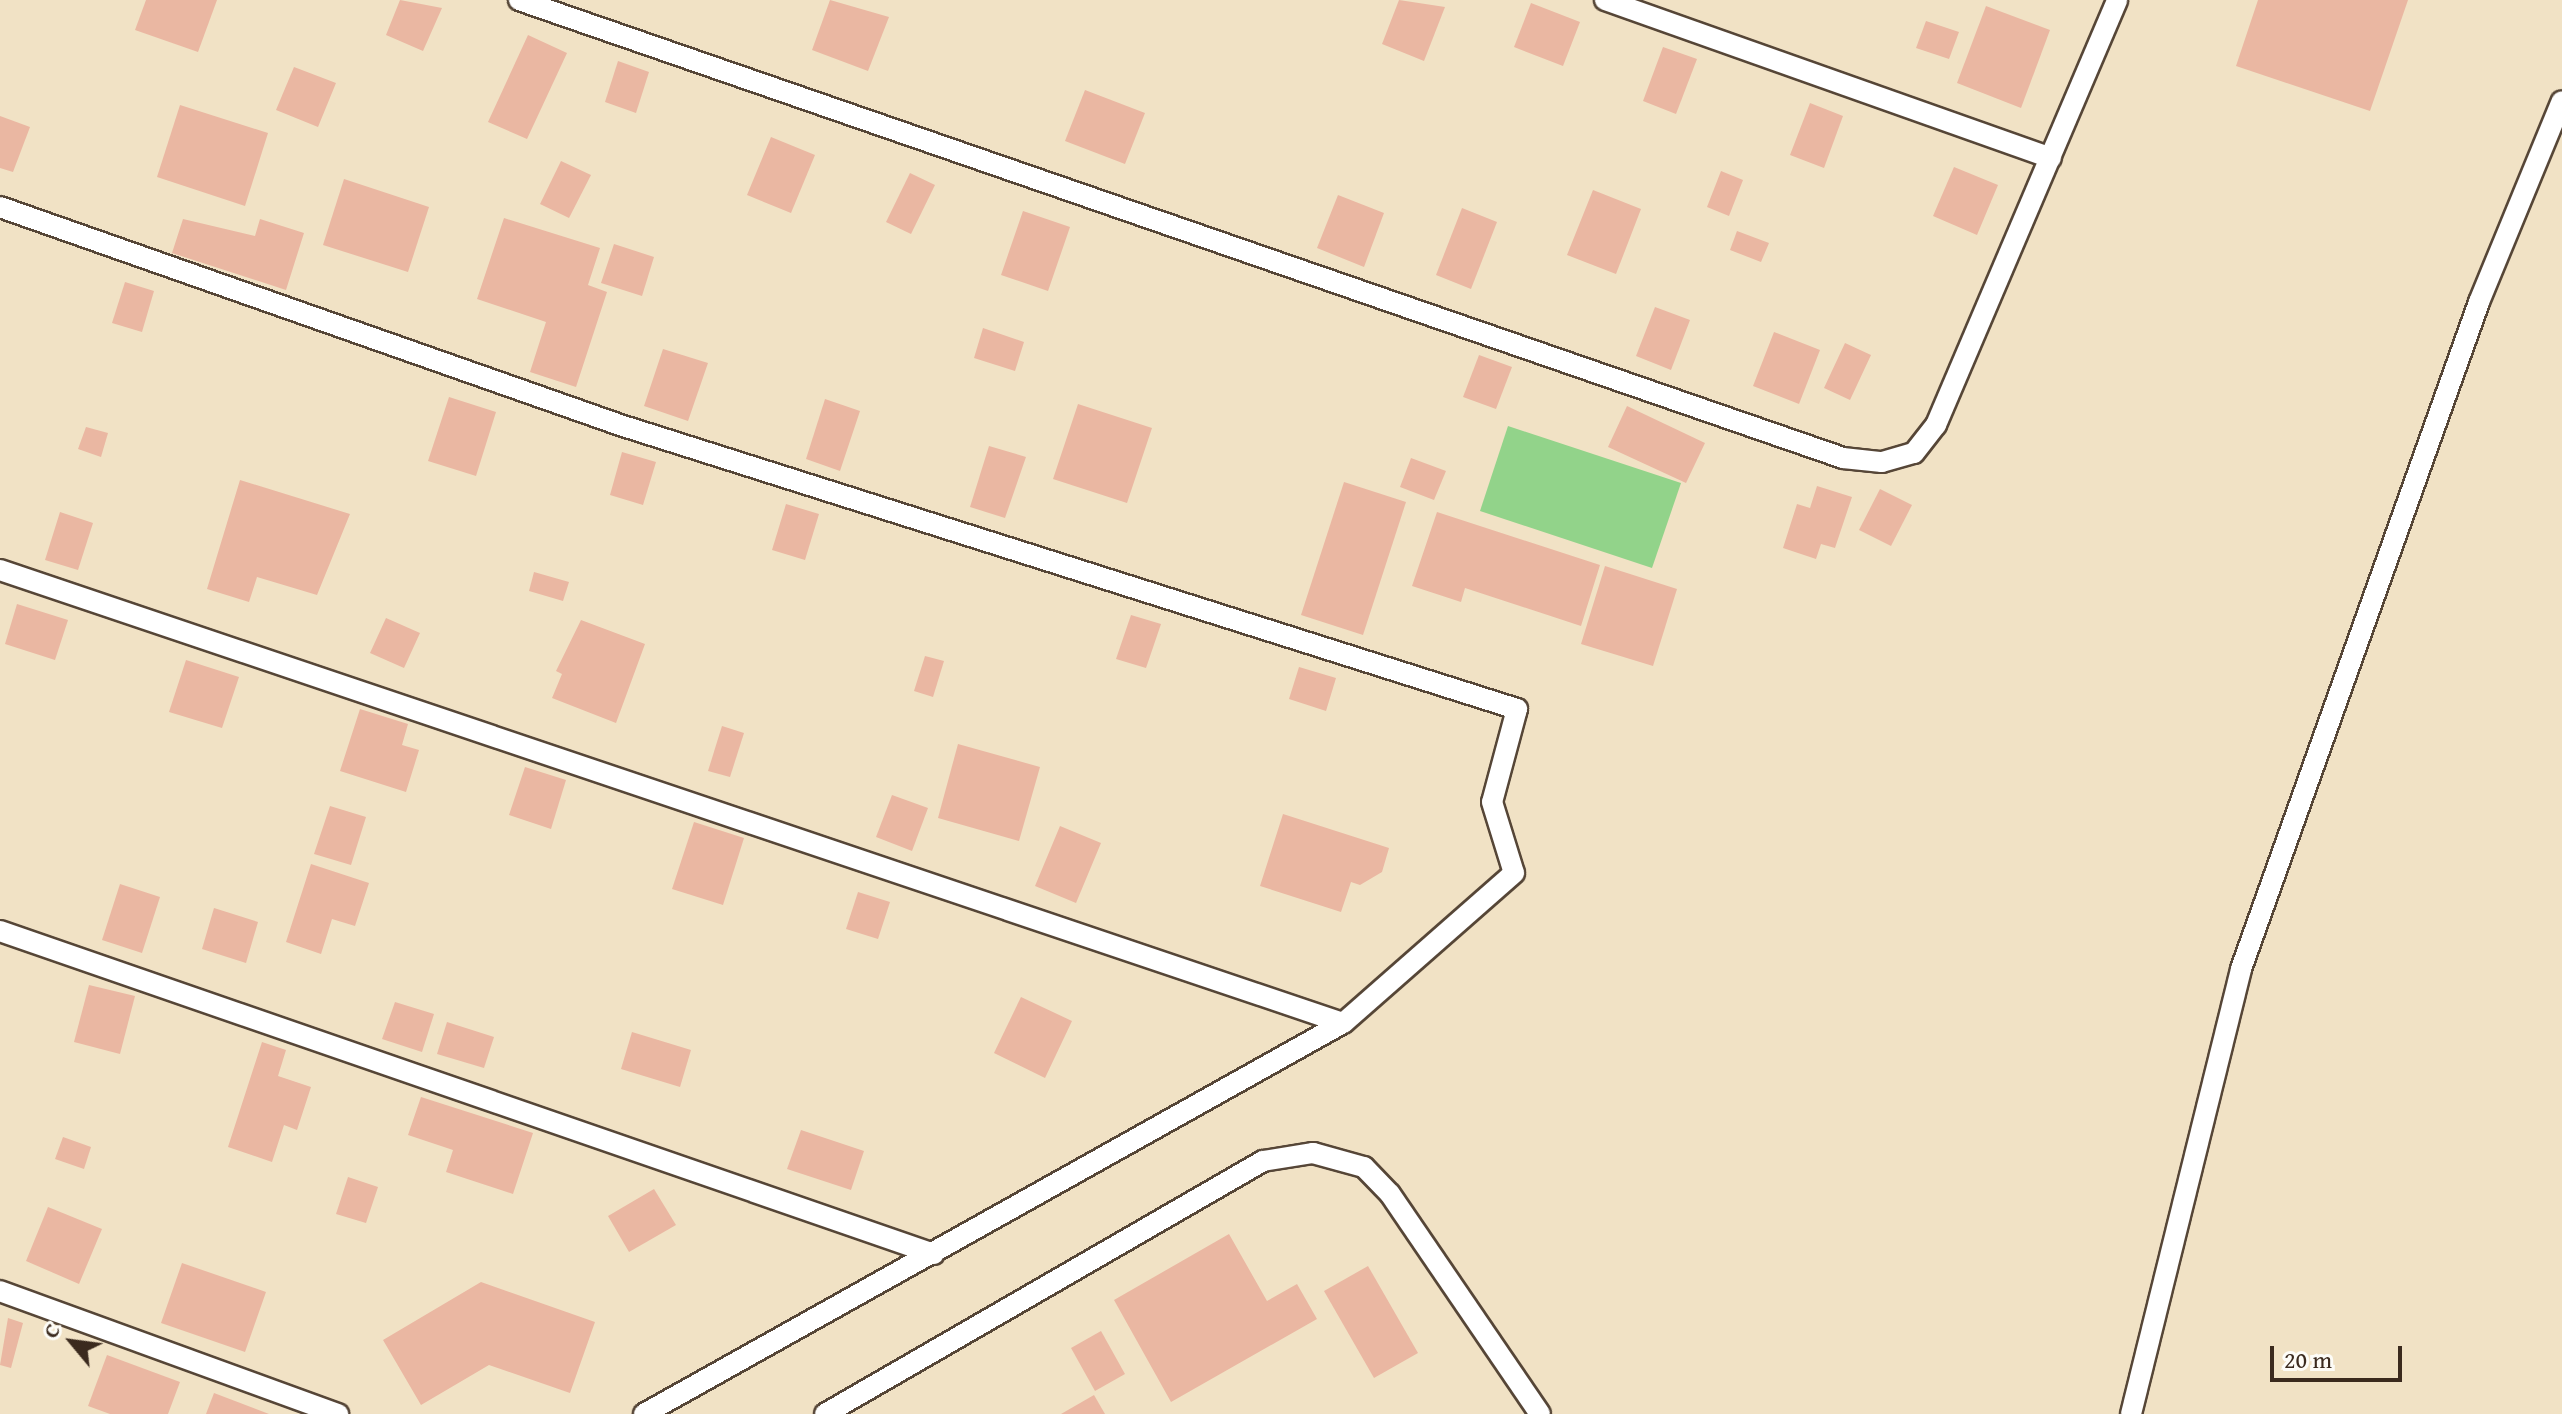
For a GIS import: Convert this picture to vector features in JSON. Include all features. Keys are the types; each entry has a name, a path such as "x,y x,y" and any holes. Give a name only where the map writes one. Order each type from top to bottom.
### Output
{"lane":[{"path":"519,0 1843,458 1869,461 1914,453 1936,425 2117,0"},
{"path":"1605,0 2051,158"},
{"path":"2131,1414 2241,969 2479,302 2562,101"},
{"path":"0,207 620,425 1517,709 1492,802 1514,873 1343,1023 644,1414"},
{"path":"0,570 1343,1023"},
{"path":"0,931 934,1254"},
{"path":"825,1414 1263,1161 1313,1153 1364,1167 1390,1194 1540,1414"},
{"path":"0,1291 338,1414"}],"green space":[{"path":"1508,426 1681,483 1652,568 1480,511"}],"building":[{"path":"146,0 217,0 198,52 135,30"},
{"path":"400,0 442,8 423,51 386,35"},
{"path":"830,0 889,17 868,71 812,50"},
{"path":"1399,0 1445,7 1424,61 1382,44"},
{"path":"2258,0 2408,0 2370,111 2236,66"},
{"path":"1531,3 1580,22 1563,66 1514,47"},
{"path":"1986,6 2050,30 2021,108 1957,83"},
{"path":"1926,21 1959,32 1949,59 1916,48"},
{"path":"528,35 567,53 527,139 488,122"},
{"path":"1663,47 1697,59 1676,114 1643,101"},
{"path":"618,61 649,72 636,113 605,102"},
{"path":"294,67 336,83 318,127 276,110"},
{"path":"1085,90 1145,113 1125,164 1065,141"},
{"path":"1810,103 1843,116 1824,168 1790,155"},
{"path":"180,105 268,133 245,206 157,177"},
{"path":"0,116 30,127 13,172 0,168"},
{"path":"771,137 815,155 791,213 747,195"},
{"path":"561,161 591,175 569,218 540,204"},
{"path":"1954,167 1998,185 1977,235 1933,216"},
{"path":"1721,171 1743,180 1729,216 1707,207"},
{"path":"910,173 935,185 911,234 886,222"},
{"path":"344,179 429,207 408,272 323,245"},
{"path":"1593,190 1641,209 1616,274 1567,255"},
{"path":"1338,195 1384,213 1364,267 1317,248"},
{"path":"1462,208 1497,222 1471,289 1436,275"},
{"path":"1023,211 1070,227 1048,291 1001,275"},
{"path":"504,218 600,248 588,285 607,292 576,387 530,372 546,322 477,299"},
{"path":"183,219 255,236 260,219 304,233 286,290 172,253"},
{"path":"1737,231 1769,243 1761,262 1730,250"},
{"path":"614,244 654,257 642,296 601,283"},
{"path":"125,282 154,291 142,332 112,323"},
{"path":"1655,307 1690,320 1671,370 1636,356"},
{"path":"983,328 1024,342 1015,371 974,358"},
{"path":"1774,332 1820,350 1799,404 1753,386"},
{"path":"1845,343 1871,355 1850,400 1824,388"},
{"path":"663,349 708,363 688,421 644,406"},
{"path":"1479,355 1512,367 1496,409 1463,397"},
{"path":"449,397 496,412 476,476 428,461"},
{"path":"825,399 860,411 840,471 806,459"},
{"path":"1078,404 1152,428 1127,503 1053,479"},
{"path":"1627,406 1705,443 1686,483 1608,447"},
{"path":"86,427 108,433 101,457 78,449"},
{"path":"989,446 1026,457 1005,518 970,507"},
{"path":"622,452 656,462 643,505 610,495"},
{"path":"1411,458 1446,471 1434,500 1400,487"},
{"path":"240,480 350,514 317,595 257,577 249,602 207,589"},
{"path":"1344,482 1406,502 1363,635 1301,615"},
{"path":"1817,486 1852,497 1835,548 1821,544 1816,559 1783,548 1797,504 1810,508"},
{"path":"1880,489 1912,505 1891,546 1859,530"},
{"path":"786,504 819,514 805,560 772,550"},
{"path":"60,512 93,523 78,570 45,560"},
{"path":"1437,512 1600,565 1581,626 1465,588 1461,602 1412,586"},
{"path":"1605,566 1677,589 1653,666 1581,644"},
{"path":"534,572 569,582 563,601 529,591"},
{"path":"17,604 68,620 55,660 5,644"},
{"path":"1131,615 1161,624 1146,668 1116,659"},
{"path":"386,618 420,633 404,668 370,653"},
{"path":"581,620 645,644 616,723 552,698 562,674 556,671"},
{"path":"925,656 944,661 933,697 914,691"},
{"path":"186,660 239,677 222,728 169,712"},
{"path":"1299,667 1336,678 1326,711 1289,699"},
{"path":"360,709 408,724 402,745 419,750 406,792 340,771"},
{"path":"722,726 744,733 730,777 708,771"},
{"path":"958,744 1040,767 1019,841 938,818"},
{"path":"525,767 566,780 551,829 509,815"},
{"path":"892,795 928,808 912,851 876,837"},
{"path":"330,806 366,817 351,865 314,854"},
{"path":"1283,814 1389,848 1382,872 1360,885 1351,882 1341,912 1260,886"},
{"path":"694,822 744,838 723,905 672,889"},
{"path":"1060,826 1101,843 1076,903 1035,886"},
{"path":"311,864 369,883 355,926 332,919 321,954 286,942"},
{"path":"120,884 160,897 142,953 102,940"},
{"path":"858,892 890,902 878,939 846,929"},
{"path":"214,908 258,922 246,963 202,949"},
{"path":"89,985 135,996 120,1054 74,1042"},
{"path":"1021,997 1072,1021 1045,1078 994,1053"},
{"path":"395,1002 434,1014 422,1052 382,1039"},
{"path":"447,1022 494,1037 484,1068 437,1054"},
{"path":"632,1032 691,1050 680,1087 621,1069"},
{"path":"262,1042 286,1050 278,1076 311,1087 297,1130 284,1125 272,1162 228,1147"},
{"path":"421,1097 533,1133 513,1194 446,1172 453,1150 408,1135"},
{"path":"801,1130 864,1151 851,1190 787,1169"},
{"path":"63,1137 91,1147 84,1169 55,1159"},
{"path":"348,1177 378,1187 366,1223 336,1214"},
{"path":"654,1189 676,1225 629,1252 608,1216"},
{"path":"48,1207 102,1229 79,1284 26,1261"},
{"path":"1229,1234 1267,1301 1297,1284 1317,1319 1171,1402 1114,1300"},
{"path":"182,1263 266,1292 245,1352 161,1323"},
{"path":"1368,1266 1418,1353 1374,1378 1324,1291"},
{"path":"481,1282 595,1322 570,1393 489,1365 421,1405 383,1340"},
{"path":"8,1318 23,1323 11,1368 0,1365"},
{"path":"1101,1331 1125,1374 1095,1391 1071,1348"},
{"path":"107,1355 180,1382 168,1414 110,1414 88,1406"},
{"path":"214,1393 269,1414 206,1414"},
{"path":"1094,1395 1105,1414 1061,1414"}]}
